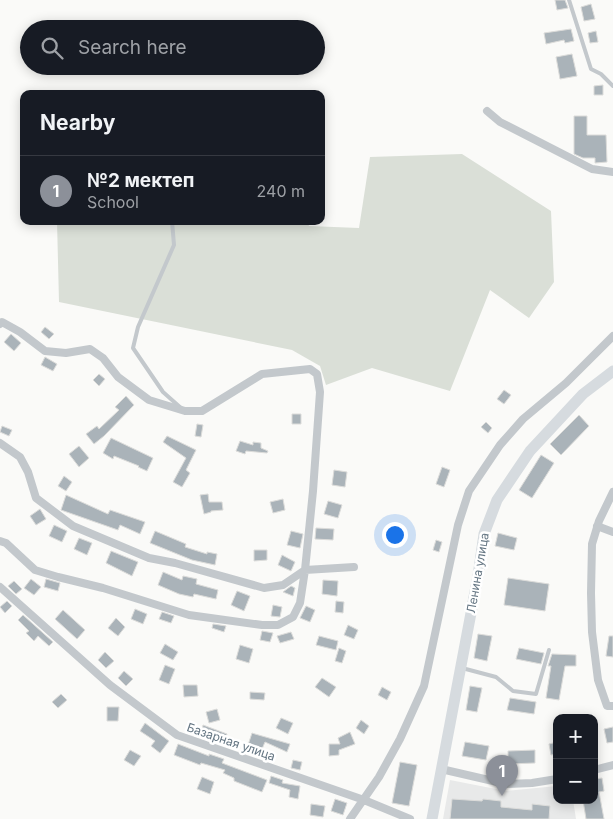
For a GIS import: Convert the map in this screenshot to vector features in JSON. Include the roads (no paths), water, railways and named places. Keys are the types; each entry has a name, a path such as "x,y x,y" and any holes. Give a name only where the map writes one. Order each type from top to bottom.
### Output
{"main road":[{"name":"Ленина улица","path":"432,819 478,576 484,534 497,500 530,452 583,394 613,371"}],"street":[{"path":"487,110 500,122 592,169 613,172"},
{"path":"0,324 2,322 20,332 45,351 66,353 90,349 103,358 118,377 149,400 185,411 202,411 262,374 310,369 317,374 320,392 305,570 300,603 293,617 278,625 262,625 189,615 103,588 35,570 6,543 0,541"},
{"path":"350,819 379,777 400,739 424,686 458,525 469,491 500,445 523,419 566,383 613,336"},
{"path":"0,443 20,457 28,472 36,498 73,526 149,558 264,588 283,585 305,570 354,567"},
{"path":"613,492 597,526 592,544 591,593 592,632 598,680 607,706 613,706"},
{"path":"597,526 613,532"},
{"name":"Базарная улица","path":"0,587 110,685 177,735 364,800 410,819"},
{"path":"598,769 613,765"},
{"path":"441,769 506,784 553,780"}],"lane":[{"path":"569,0 591,69 601,74 613,86"},
{"path":"172,225 174,245 138,328 133,348 163,392 185,411"},
{"path":"460,668 496,676 513,691 536,694 550,650"}],"place":[{"name":"№2 мектеп","path":"502,796"}]}
